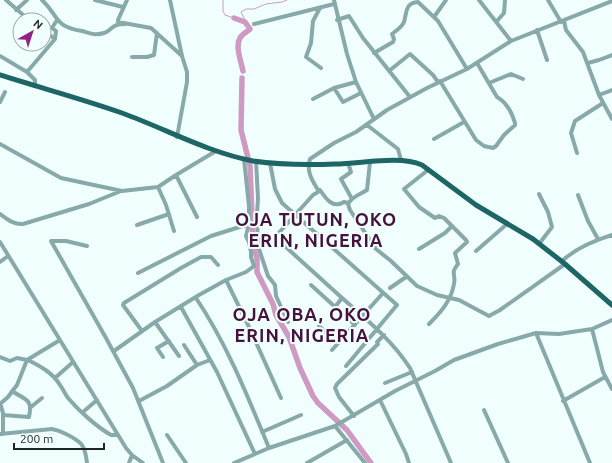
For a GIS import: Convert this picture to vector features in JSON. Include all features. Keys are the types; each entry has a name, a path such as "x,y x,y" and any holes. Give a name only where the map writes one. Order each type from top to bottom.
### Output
{"main road":[{"path":"0,75 123,114 216,151 245,159 270,163 309,164 348,164 401,160 414,162 428,170 476,205 539,244 611,302"}],"street":[{"path":"6,0 19,12"},
{"path":"16,10 27,0"},
{"path":"42,0 57,20 66,27 93,34 105,33 116,25 126,24"},
{"path":"95,0 123,7"},
{"path":"127,0 118,21 119,23 147,27 157,33 182,56"},
{"path":"170,0 188,82 177,136"},
{"path":"434,17 446,0"},
{"path":"479,0 497,21 511,41"},
{"path":"497,21 504,13 505,0"},
{"path":"548,0 566,30 578,44 588,63 599,95 612,119"},
{"path":"370,162 367,190 348,203 344,202 340,205 326,200 320,190 318,190 309,172 310,159 356,132 387,110 410,97 467,69 511,41 612,1"},
{"path":"254,24 320,8 334,2 356,82 374,119"},
{"path":"374,53 393,42 394,39 392,34 404,23 406,10 410,4 415,2 420,4 438,21 467,69"},
{"path":"320,8 313,22 311,43 306,57 321,68"},
{"path":"338,20 349,16 374,53 410,97"},
{"path":"27,72 54,39 56,31 52,28 57,20"},
{"path":"538,30 548,60"},
{"path":"132,57 154,55 157,33"},
{"path":"390,71 410,54 439,82 476,140 484,146 493,148 499,144 504,135 515,125 513,116 509,109 501,99 497,97 477,63"},
{"path":"588,63 612,55"},
{"path":"0,56 27,72 35,80 35,86"},
{"path":"489,83 511,74 523,79"},
{"path":"313,99 334,88 356,82"},
{"path":"334,88 343,102 361,93"},
{"path":"599,95 612,90"},
{"path":"0,102 5,92"},
{"path":"577,153 571,133 575,121 603,103"},
{"path":"434,139 464,122"},
{"path":"366,124 398,149 401,160"},
{"path":"0,144 60,178 122,191"},
{"path":"0,214 13,223 23,224 89,204 122,191 158,187 216,151"},
{"path":"114,352 155,322 226,280 246,272 254,265 251,258 252,252 246,236 249,224 249,206 245,159"},
{"path":"256,161 258,246 268,276 274,286 276,296 288,322"},
{"path":"270,163 275,189 282,203 397,305 346,366"},
{"path":"348,164 351,172 341,179 352,199"},
{"path":"428,170 404,189 419,207 435,218 439,216 444,218 467,242 455,253 458,264 453,271 454,284 449,298 442,311 429,324"},
{"path":"176,175 197,217"},
{"path":"158,187 174,231"},
{"path":"318,190 318,192 313,195 276,236 277,239 377,328 401,354 412,372 451,463"},
{"path":"539,194 548,212 552,227 539,244"},
{"path":"578,195 588,221 598,239"},
{"path":"348,203 350,210 376,250 391,261 417,286 437,294 459,300 488,316 491,316 563,263 569,254 598,239 612,234 612,236"},
{"path":"137,225 169,214"},
{"path":"138,273 211,236 249,224"},
{"path":"476,250 507,224"},
{"path":"419,249 445,233 452,226"},
{"path":"87,246 66,241 51,240 114,352 139,401 163,463"},
{"path":"0,242 126,448 132,455 143,463"},
{"path":"0,262 8,256"},
{"path":"142,331 123,305 124,303 202,257 211,257 218,265"},
{"path":"390,288 406,277"},
{"path":"226,280 281,398"},
{"path":"311,285 355,325"},
{"path":"332,350 383,293"},
{"path":"196,298 211,321 235,369 269,448"},
{"path":"335,307 342,298"},
{"path":"181,307 217,372 254,454"},
{"path":"234,463 269,448 336,425 395,391 454,360 498,344 536,333 559,334 592,328 612,320"},
{"path":"155,322 179,356"},
{"path":"319,326 338,343"},
{"path":"592,328 596,348 605,377 612,389"},
{"path":"536,333 590,463"},
{"path":"354,416 338,397 335,388 337,384 378,344 384,335"},
{"path":"60,340 28,360 17,385 0,403 3,415 2,434 52,429 57,430 79,440 86,454 87,463"},
{"path":"163,357 157,349 169,341"},
{"path":"184,345 197,365"},
{"path":"0,357 10,361 17,358 28,360 41,366 55,378 67,396 83,412 112,436 118,435"},
{"path":"139,401 167,386 197,365 210,360"},
{"path":"55,378 73,362"},
{"path":"385,383 412,372"},
{"path":"563,401 605,377"},
{"path":"12,391 22,397 30,404 31,407"},
{"path":"3,415 29,417 31,407 42,398"},
{"path":"83,412 97,400"},
{"path":"380,400 409,463"},
{"path":"484,410 508,463"},
{"path":"262,432 301,415"},
{"path":"336,425 365,463"},
{"path":"167,435 186,463"},
{"path":"308,463 347,440"},
{"path":"129,463 132,455"}],"waterway":[{"path":"223,0 223,11 225,15 234,18"},
{"path":"247,24 241,12 246,9 254,9 266,4 287,0"},
{"path":"234,18 245,22 250,29 242,35 238,45 243,71"},
{"path":"242,78 241,130 250,166 252,243 257,258 257,272 273,304 276,315 289,337 300,368 313,396 318,403 347,430 371,463"}],"district":[{"name":"OJA TUTUN, OKO ERIN, NIGERIA","path":"316,230"},
{"name":"OJA OBA, OKO ERIN, NIGERIA","path":"302,325"}]}
